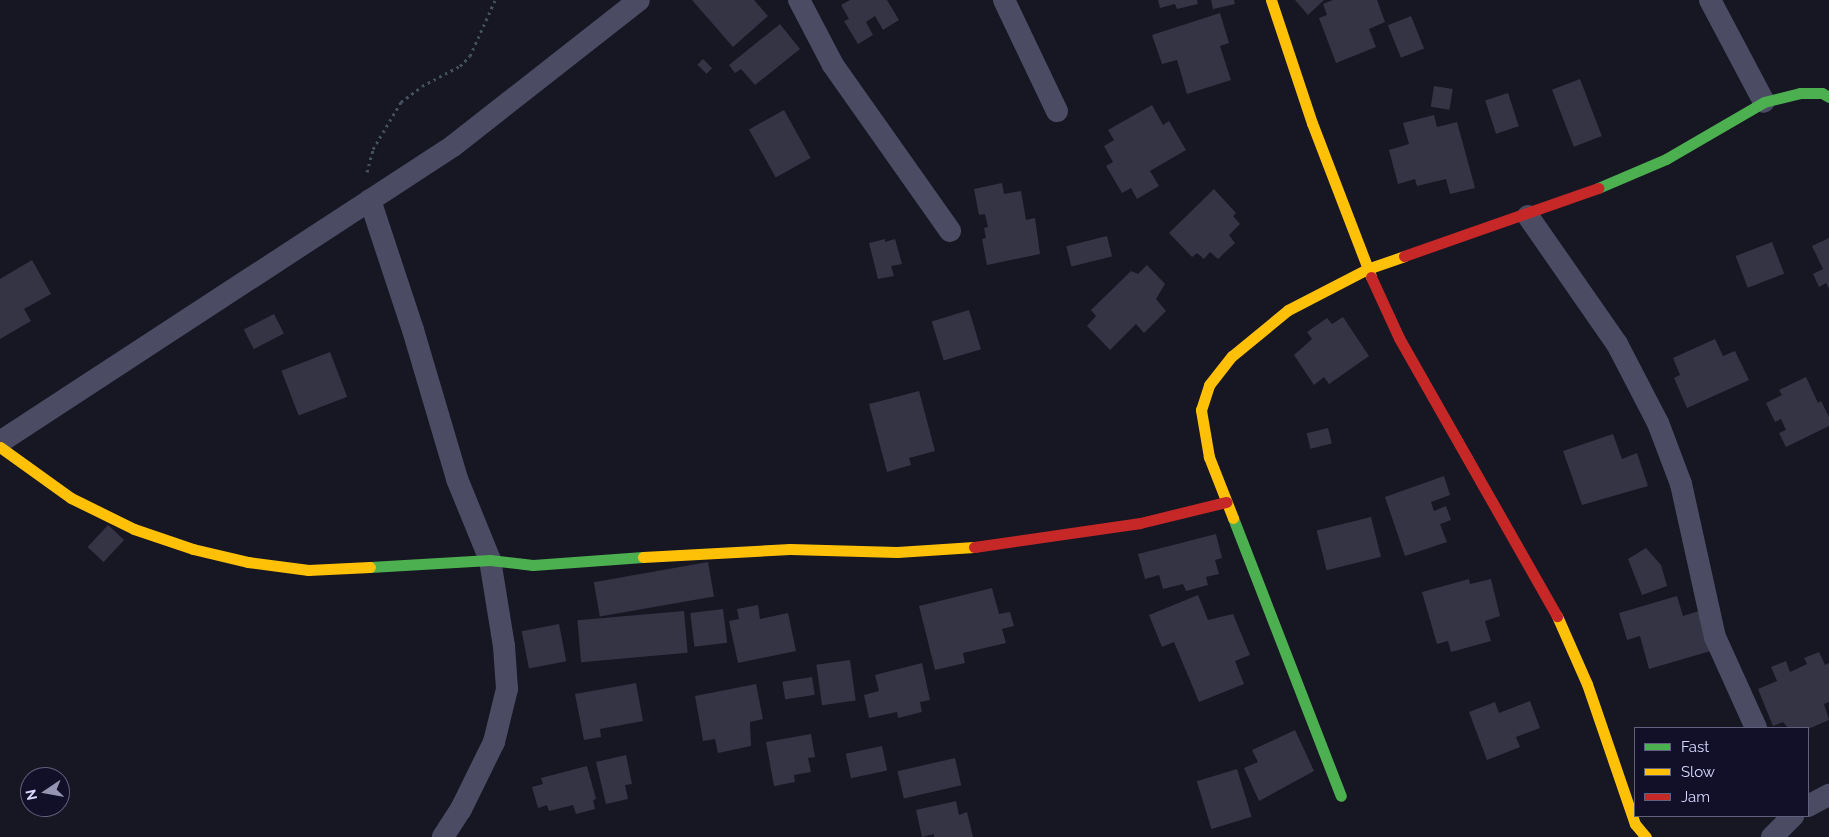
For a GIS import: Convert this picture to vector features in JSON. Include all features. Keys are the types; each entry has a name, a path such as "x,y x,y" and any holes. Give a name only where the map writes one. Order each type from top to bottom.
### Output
{"street":[{"path":"0,442 453,146 639,0"},
{"path":"799,0 833,65 950,231"},
{"path":"1004,0 1057,111"},
{"path":"1271,0 1312,123 1367,269 1399,338 1546,593 1587,684 1635,824 1646,837"},
{"path":"1710,0 1764,102"},
{"path":"1341,796 1209,457 1203,432 1201,410 1210,385 1232,356 1288,310 1367,269 1427,246 1528,216 1666,159 1764,102 1800,93 1822,93 1829,97"},
{"path":"370,200 413,330 457,479 490,560 504,646 507,689 494,742 460,809 443,837"},
{"path":"1528,216 1617,344 1658,423 1681,484 1716,636 1756,727"},
{"path":"0,447 71,498 134,529 193,549 239,560 308,570 490,560 533,565 701,552 790,549 898,552 997,545 1140,523 1226,502"},
{"path":"1809,805 1829,794"},
{"path":"1772,837 1792,817"}],"path":[{"path":"370,200 366,177 373,149 386,125 401,102 422,86 460,66 470,56 495,0"}],"building":[{"path":"692,0 754,0 768,16 733,47"},
{"path":"850,0 887,0 899,20 883,30 875,16 866,22 873,35 858,44 844,21 849,19 841,5"},
{"path":"1158,0 1197,0 1198,4 1177,9 1175,4 1160,8"},
{"path":"1211,0 1234,0 1235,4 1213,9"},
{"path":"1295,0 1324,0 1308,15"},
{"path":"1333,0 1377,0 1385,22 1369,29 1376,47 1336,63 1319,18 1327,15 1323,4"},
{"path":"1220,13 1229,43 1220,46 1231,80 1187,94 1177,60 1162,64 1152,35"},
{"path":"1411,16 1424,48 1401,58 1388,25"},
{"path":"780,24 800,49 755,85 741,69 735,73 729,65"},
{"path":"703,59 712,68 707,74 697,65"},
{"path":"1580,79 1602,136 1574,147 1552,90"},
{"path":"1434,86 1453,89 1449,110 1431,107"},
{"path":"1508,93 1519,126 1496,134 1485,100"},
{"path":"1152,105 1163,125 1169,121 1186,150 1150,171 1159,186 1137,199 1131,188 1122,193 1106,166 1113,162 1104,146 1114,140 1108,130"},
{"path":"784,110 811,158 776,177 749,129"},
{"path":"1434,115 1437,127 1457,122 1475,188 1450,194 1446,179 1417,186 1415,179 1398,184 1389,150 1409,144 1403,123"},
{"path":"1002,183 1004,194 1021,191 1026,220 1035,218 1040,254 987,265 982,239 986,238 984,228 988,227 985,214 979,215 974,189"},
{"path":"1214,189 1236,213 1233,216 1240,224 1229,235 1235,243 1218,259 1210,252 1204,259 1197,253 1192,257 1169,233"},
{"path":"1107,236 1112,256 1071,267 1066,246"},
{"path":"1829,238 1829,289 1826,283 1819,287 1813,274 1823,269 1812,246"},
{"path":"885,239 885,242 895,239 902,264 891,266 894,276 878,279 869,243"},
{"path":"1772,242 1784,274 1748,288 1736,256"},
{"path":"32,260 51,294 24,309 31,321 0,339 0,279"},
{"path":"1147,265 1165,284 1156,299 1166,311 1144,333 1136,324 1110,350 1087,326 1096,316 1091,310 1131,271 1138,274"},
{"path":"969,310 981,349 944,361 932,321"},
{"path":"274,314 284,334 254,349 244,329"},
{"path":"1343,317 1369,356 1329,384 1324,377 1314,385 1294,355 1312,339 1307,332 1327,318 1332,324"},
{"path":"1715,339 1723,356 1735,351 1749,380 1687,408 1674,378 1680,375 1673,358"},
{"path":"330,352 347,397 299,415 281,371"},
{"path":"1806,377 1818,403 1821,401 1829,417 1829,426 1786,447 1779,433 1786,430 1781,419 1775,422 1766,403 1782,395 1779,390"},
{"path":"919,391 935,451 909,458 911,465 887,472 869,404"},
{"path":"1328,428 1332,444 1311,449 1307,433"},
{"path":"1613,434 1622,459 1637,453 1648,486 1582,505 1563,451"},
{"path":"1444,476 1450,495 1431,502 1434,511 1446,506 1451,520 1440,524 1447,542 1405,556 1385,497"},
{"path":"1371,517 1381,557 1327,570 1317,531"},
{"path":"108,525 124,540 104,562 88,547"},
{"path":"1216,534 1222,558 1215,560 1219,574 1206,577 1208,585 1186,591 1183,584 1163,589 1159,575 1145,579 1138,554"},
{"path":"1646,548 1661,565 1667,586 1642,595 1628,559"},
{"path":"708,562 714,596 600,617 594,582"},
{"path":"1469,579 1470,584 1491,579 1500,616 1485,621 1491,641 1451,652 1448,641 1437,644 1422,592"},
{"path":"992,588 999,614 1010,612 1014,626 1002,629 1006,643 963,653 965,663 935,670 919,606"},
{"path":"1198,595 1208,620 1233,614 1250,655 1235,661 1244,684 1199,702 1174,642 1162,647 1149,615"},
{"path":"1677,596 1683,616 1702,610 1714,650 1649,669 1640,636 1627,640 1619,613"},
{"path":"758,605 760,619 788,613 796,651 738,663 729,621 739,619 737,609"},
{"path":"723,609 727,643 694,647 690,613"},
{"path":"684,611 688,653 581,662 577,620"},
{"path":"559,624 566,661 529,669 522,631"},
{"path":"1819,652 1825,665 1829,663 1829,702 1824,704 1829,720 1809,729 1809,727 1787,727 1783,722 1773,726 1758,689 1777,681 1771,667 1786,661 1790,672 1807,664 1804,658"},
{"path":"850,660 856,701 822,705 816,665"},
{"path":"922,663 930,700 920,702 922,712 898,718 897,712 869,718 864,695 879,691 875,675"},
{"path":"812,677 815,695 785,699 782,682"},
{"path":"636,683 643,721 600,729 601,737 584,740 575,694"},
{"path":"756,684 763,719 750,722 751,746 718,753 715,739 703,741 695,696"},
{"path":"1530,701 1540,728 1516,737 1520,747 1487,760 1469,712 1495,702 1499,713"},
{"path":"1295,730 1314,771 1259,801 1244,768 1258,762 1252,750"},
{"path":"811,734 815,757 808,758 811,772 794,775 795,782 774,786 766,742"},
{"path":"882,746 887,770 851,778 846,754"},
{"path":"626,755 632,784 625,785 628,799 606,804 596,762"},
{"path":"955,758 961,785 904,799 898,771"},
{"path":"587,766 596,799 593,800 595,809 576,814 573,805 549,811 547,805 538,808 532,787 543,784 541,778"},
{"path":"1237,769 1252,817 1211,829 1197,781"},
{"path":"956,801 959,815 967,812 973,837 934,837 934,834 922,837 916,810"}],"traffic: fast":[{"path":"1598,188 1666,159 1764,102 1800,93 1822,93 1829,97"},
{"path":"1233,518 1341,796"},
{"path":"370,567 490,560 533,565 643,557"}],"traffic: slow":[{"path":"1271,0 1312,123 1371,277"},
{"path":"1233,518 1209,457 1201,410 1209,385 1232,356 1288,310 1367,269 1404,256"},
{"path":"0,447 71,498 134,529 193,549 248,562 308,570 370,567"},
{"path":"643,557 790,549 897,552 974,547"},
{"path":"1557,616 1587,684 1635,824 1646,837"}],"traffic: jam":[{"path":"1404,256 1598,188"},
{"path":"1371,277 1399,338 1557,616"},
{"path":"974,547 1140,523 1226,502"}]}
